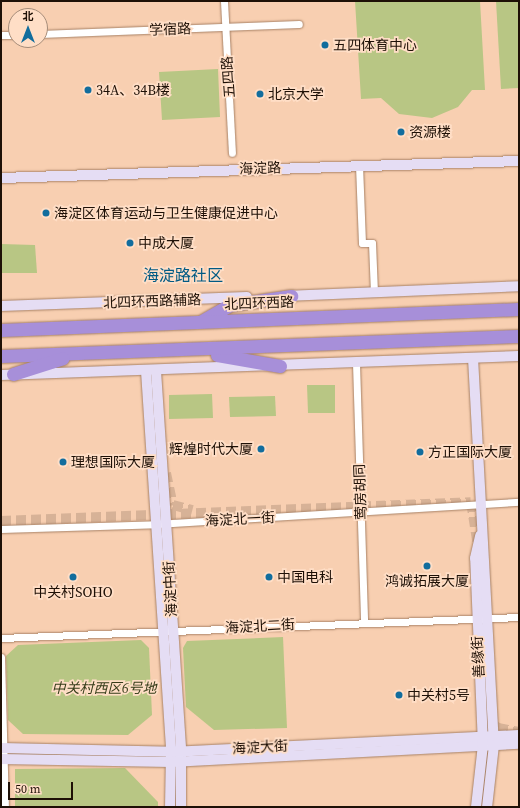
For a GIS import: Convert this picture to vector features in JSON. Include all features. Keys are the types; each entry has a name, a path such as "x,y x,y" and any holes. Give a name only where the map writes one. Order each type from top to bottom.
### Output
{"highway":[{"path":"201,321 230,305 291,296"},
{"name":"北四环西路","path":"1,330 519,309"},
{"path":"1,322 41,329"},
{"path":"1,356 192,351 519,336"},
{"path":"192,351 280,366"},
{"path":"7,375 77,353"}],"main road":[{"name":"海淀路","path":"1,178 359,164 519,161"},
{"name":"北四环西路辅路","path":"1,306 374,293 519,286"},
{"path":"7,375 151,371 519,356"},
{"name":"善缘街","path":"473,358 479,505 481,532 486,558 494,741 488,807"},
{"name":"海淀中街","path":"151,371 167,524 171,757 170,807"},
{"name":"海淀中街","path":"151,371 156,524 182,756 181,807"},
{"name":"善缘街","path":"476,807 483,740 476,618 475,558 481,532"},
{"name":"海淀大街","path":"494,741 519,735"},
{"name":"海淀大街","path":"2,759 171,757 483,740 519,744"},
{"name":"海淀大街","path":"2,748 171,757"}],"street":[{"name":"五四路","path":"224,1 232,153"},
{"name":"学宿路","path":"48,34 299,24"},
{"path":"359,164 362,244 372,243 374,293"},
{"name":"莺房胡同","path":"356,363 364,621"},
{"name":"海淀北一街","path":"1,529 167,524 519,502"},
{"name":"海淀北二街","path":"1,638 364,621 519,617"},
{"path":"1,656 2,759 5,807"}],"green space":[{"path":"355,1 480,1 485,90 472,90 458,107 432,118 399,114 381,98 361,99"},
{"path":"496,1 519,1 519,88 501,89"},
{"path":"218,69 220,117 162,120 159,72"},
{"path":"1,244 35,245 37,273 1,273"},
{"path":"307,385 335,385 335,413 308,413"},
{"path":"212,394 213,418 169,419 169,395"},
{"path":"275,396 276,416 230,417 229,397"},
{"path":"283,637 287,728 214,730 186,707 183,648 187,641"},
{"name":"中关村西区6号地","path":"141,640 149,648 152,715 128,735 23,734 8,720 6,656 18,645"},
{"path":"125,768 158,802 158,807 15,807 15,769"}],"tunnel":[{"path":"166,473 173,505 192,510"},
{"path":"1,521 471,502 478,546"},
{"path":"486,699 491,722 498,728 519,732"},
{"path":"481,807 487,746"}],"place":[{"name":"五四体育中心","path":"325,45"},
{"name":"34A、34B楼","path":"88,90"},
{"name":"北京大学","path":"260,94"},
{"name":"资源楼","path":"401,132"},
{"name":"海淀区体育运动与卫生健康促进中心","path":"46,213"},
{"name":"中成大厦","path":"130,243"},
{"name":"辉煌时代大厦","path":"261,449"},
{"name":"方正国际大厦","path":"420,452"},
{"name":"理想国际大厦","path":"63,462"},
{"name":"鸿诚拓展大厦","path":"427,566"},
{"name":"中关村SOHO","path":"73,577"},
{"name":"中国电科","path":"269,577"},
{"name":"中关村5号","path":"399,695"}],"district":[{"name":"海淀路社区","path":"183,275"}]}
